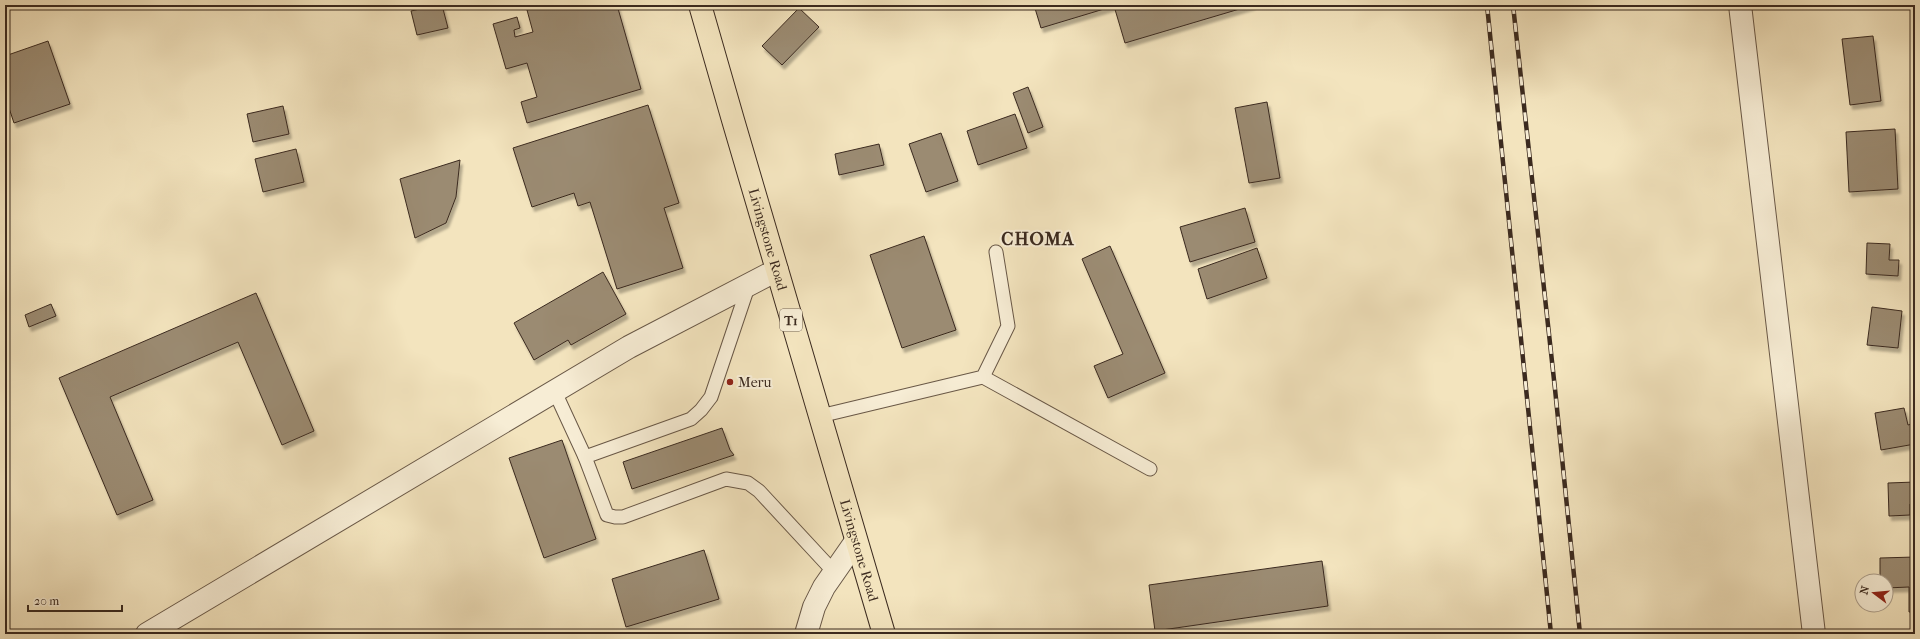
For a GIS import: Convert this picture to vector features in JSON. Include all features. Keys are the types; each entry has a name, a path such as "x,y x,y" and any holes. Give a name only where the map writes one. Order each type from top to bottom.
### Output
{"highway":[{"name":"Livingstone Road","path":"700,5 776,270 884,634"}],"street":[{"path":"1743,5 1814,634"},
{"path":"147,634 629,347 776,270"},
{"path":"806,634 814,607 824,587 856,542"}],"lane":[{"path":"983,377 1008,326 996,252"},
{"path":"585,458 691,419 701,410 711,396 749,284"},
{"path":"820,416 983,377 1150,469"},
{"path":"555,392 585,458 607,515 623,517 726,479 748,483 759,491 835,573"}],"building":[{"path":"442,5 448,28 417,35 411,11"},
{"path":"544,5 617,5 641,89 527,123 521,102 537,97 527,63 506,69 493,24 517,17 520,28 514,30 515,37 533,32 527,10"},
{"path":"1034,5 1253,5 1125,43 1114,6 1041,28"},
{"path":"799,8 819,27 782,65 762,46"},
{"path":"1873,36 1881,101 1850,105 1842,39"},
{"path":"48,41 70,104 14,123 5,96 5,56"},
{"path":"1028,87 1043,127 1028,133 1013,93"},
{"path":"1267,102 1280,178 1249,183 1235,108"},
{"path":"648,105 679,203 664,208 683,268 617,289 590,202 578,206 574,193 532,207 513,148"},
{"path":"283,106 289,134 253,142 247,114"},
{"path":"1015,114 1027,148 978,165 967,131"},
{"path":"1895,129 1898,189 1849,192 1846,132"},
{"path":"941,133 958,181 926,192 909,144"},
{"path":"879,144 884,165 839,175 835,154"},
{"path":"296,149 304,182 263,192 255,159"},
{"path":"460,160 456,197 446,223 415,238 400,179"},
{"path":"1245,208 1255,242 1190,262 1180,227"},
{"path":"924,236 956,330 902,348 870,255"},
{"path":"1867,243 1890,244 1889,260 1899,260 1898,276 1866,274"},
{"path":"1110,246 1165,373 1108,398 1094,366 1123,354 1082,259"},
{"path":"1257,248 1267,278 1207,299 1198,269"},
{"path":"603,272 626,314 571,345 568,340 534,360 514,323"},
{"path":"256,293 314,431 282,445 238,342 110,397 153,500 117,515 59,378"},
{"path":"51,304 56,316 29,327 25,315"},
{"path":"1872,307 1902,311 1898,348 1867,345"},
{"path":"1904,408 1908,425 1915,423 1915,444 1881,450 1875,413"},
{"path":"722,428 730,450 734,455 632,489 623,462"},
{"path":"562,440 596,539 544,558 509,458"},
{"path":"1915,482 1915,504 1910,504 1910,515 1889,516 1888,483"},
{"path":"704,550 719,599 626,627 612,579"},
{"path":"1915,557 1915,612 1909,612 1909,587 1894,588 1894,573 1880,573 1880,558"},
{"path":"1322,561 1328,606 1155,631 1149,585"}],"railway":[{"path":"1487,5 1551,634"},
{"path":"1513,5 1580,634"}],"place":[{"name":"Meru","path":"730,382"}],"district":[{"name":"CHOMA","path":"1038,239"}]}
